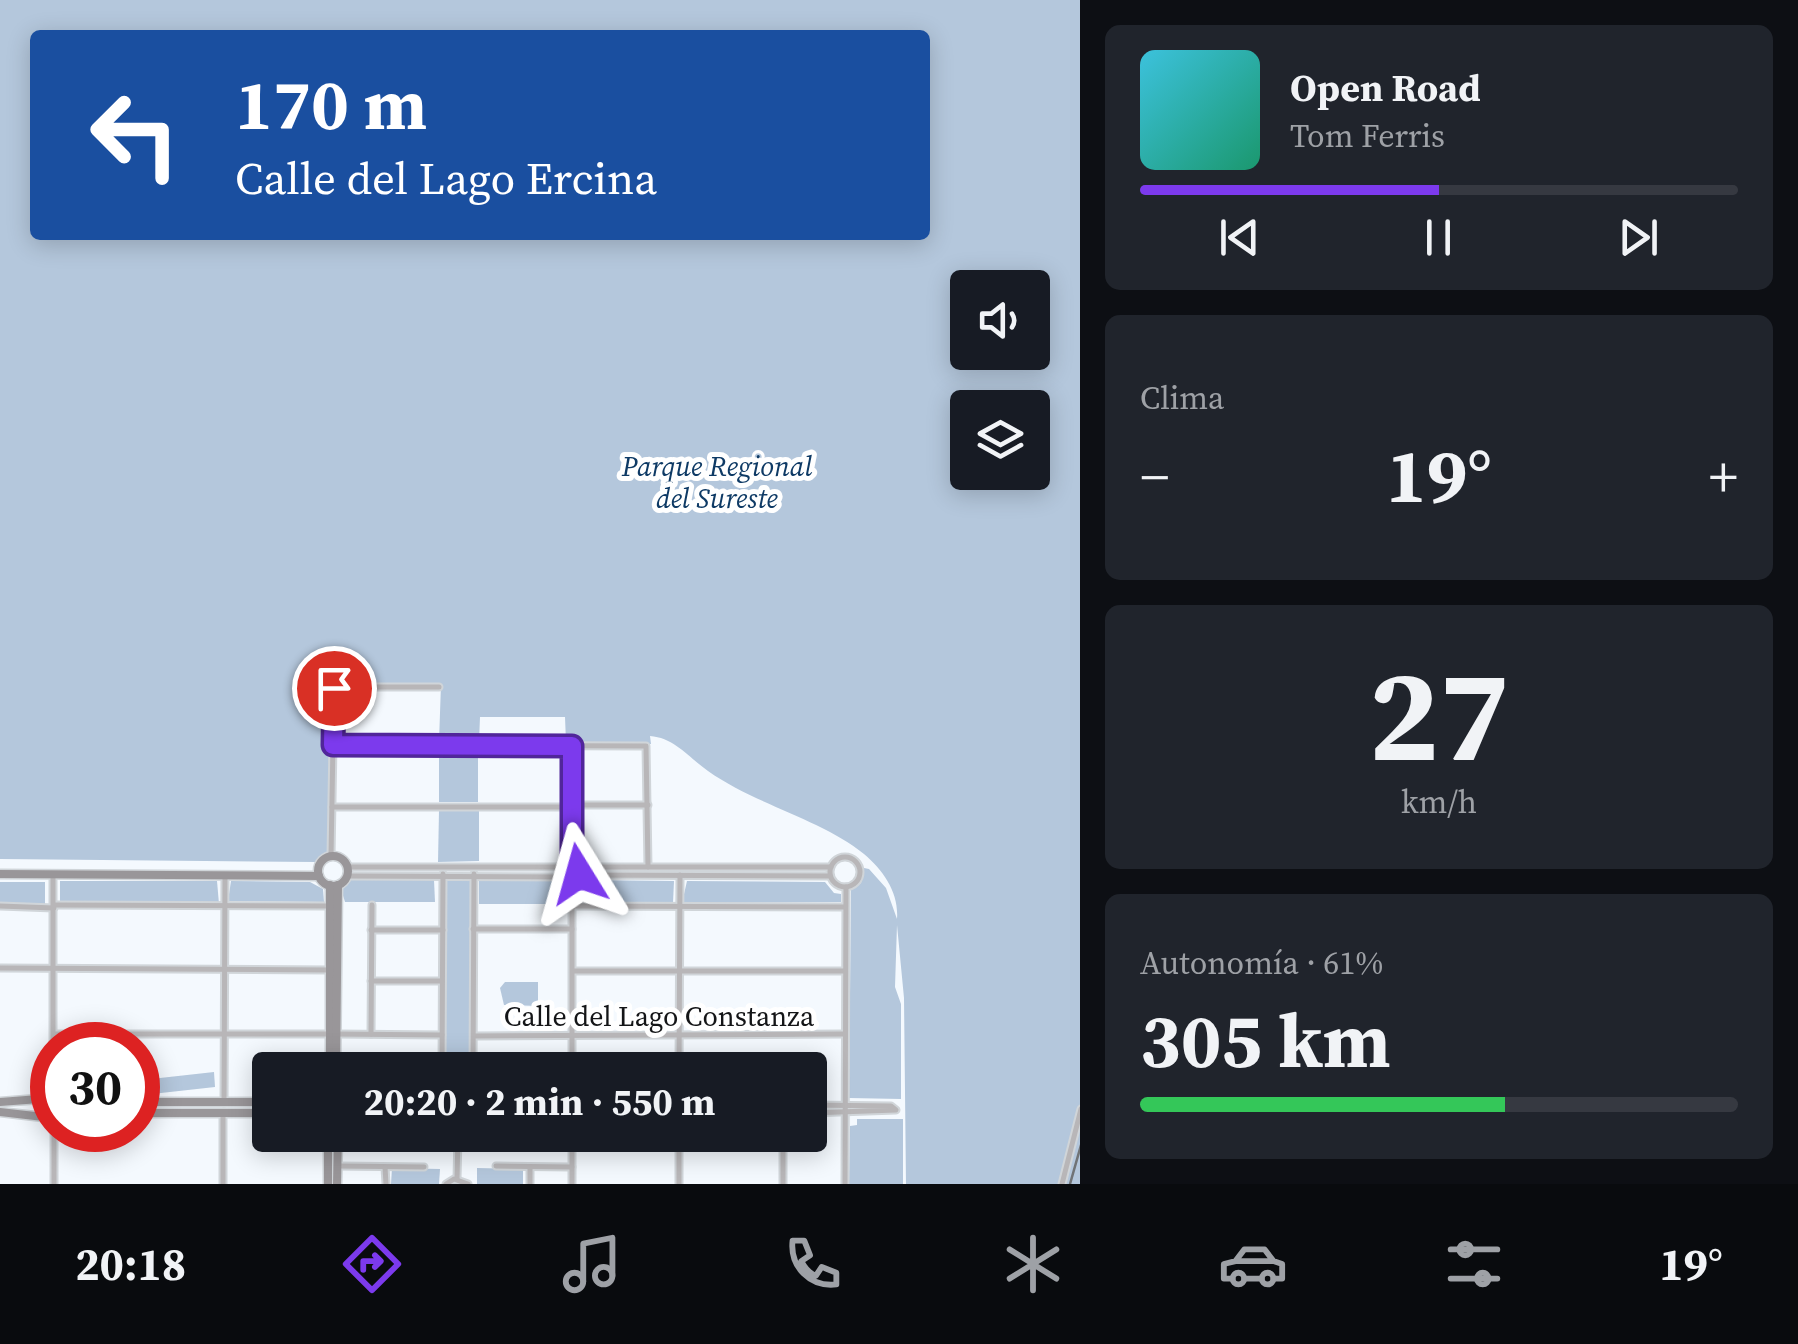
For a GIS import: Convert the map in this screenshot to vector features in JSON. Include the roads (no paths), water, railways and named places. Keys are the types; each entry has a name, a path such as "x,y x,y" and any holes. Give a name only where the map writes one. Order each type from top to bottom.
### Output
{"street":[{"path":"439,687 334,688 331,856 347,871 474,874 648,868 830,868 841,857 859,864 858,879 846,887"},
{"path":"333,745 646,746 648,868"},
{"path":"572,746 572,1052"},
{"path":"332,807 648,805"},
{"path":"320,876 320,863 331,856"},
{"path":"830,868 830,876"},
{"path":"333,1034 330,906 334,885 347,871 830,876 846,887"},
{"path":"0,874 320,876 334,885"},
{"path":"54,874 54,1022"},
{"path":"223,1184 225,874"},
{"path":"442,874 442,1052"},
{"path":"474,874 474,1052"},
{"path":"679,1052 680,875"},
{"path":"333,1052 334,885"},
{"path":"846,887 846,1184"},
{"path":"371,1034 372,905"},
{"path":"0,906 330,906"},
{"path":"572,906 844,907"},
{"path":"473,929 572,929"},
{"path":"371,930 443,930"},
{"path":"0,968 330,970"},
{"path":"572,971 845,972"},
{"path":"371,981 442,981"},
{"path":"160,1035 442,1034"},
{"name":"Calle del Lago Constanza","path":"474,1036 844,1034"},
{"path":"0,1102 30,1101"},
{"path":"160,1104 252,1111"},
{"path":"160,1112 252,1104"},
{"path":"827,1106 844,1109 896,1110 894,1106 844,1109 827,1112"},
{"path":"1062,1184 1080,1109"},
{"path":"0,1112 30,1114"},
{"path":"54,1152 54,1184"},
{"path":"328,1152 328,1184"},
{"path":"338,1152 338,1184"},
{"path":"458,1152 458,1178"},
{"path":"572,1152 572,1184"},
{"path":"679,1152 679,1184"},
{"path":"783,1152 783,1184"},
{"path":"338,1166 424,1167"},
{"path":"496,1166 572,1167"},
{"path":"386,1167 386,1184"},
{"path":"530,1167 530,1184"},
{"path":"446,1184 458,1178"},
{"path":"458,1178 468,1184"}],"railway":[{"path":"1070,1184 1080,1149"}],"park label":[{"name":"Parque Regional del Sureste","path":"717,482"}]}
